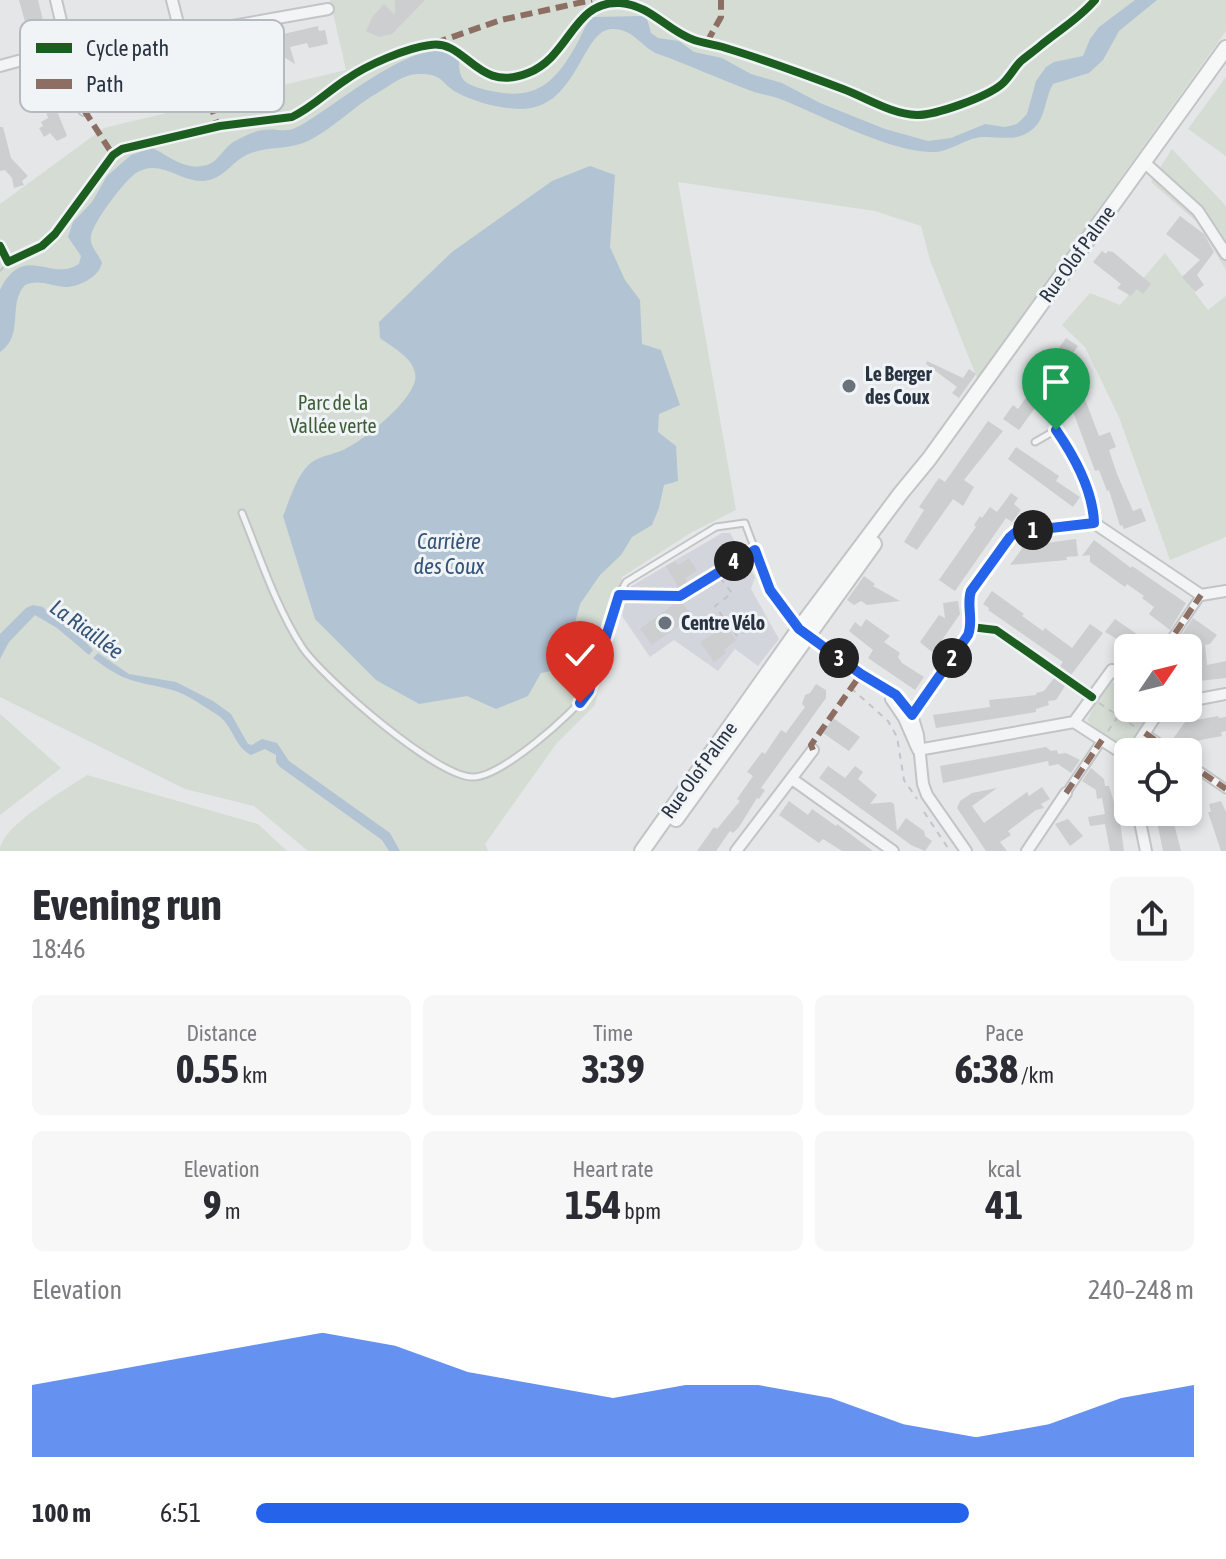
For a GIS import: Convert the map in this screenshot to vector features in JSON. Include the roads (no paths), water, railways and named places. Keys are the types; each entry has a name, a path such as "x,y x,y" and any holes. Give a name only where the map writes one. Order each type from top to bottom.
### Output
{"main road":[{"name":"Rue Olof Palme","path":"642,851 907,498 929,459 1226,48"},
{"name":"Rue Olof Palme","path":"651,851 804,632"}],"street":[{"path":"56,0 61,20"},
{"path":"172,0 177,20"},
{"path":"266,20 328,9"},
{"path":"0,66 20,61"},
{"path":"1144,162 1198,211 1226,254"},
{"path":"1056,430 1071,453 1094,508 1094,523"},
{"path":"908,717 968,635 971,627 971,591 1010,537 1024,531 1094,523 1201,595 1223,592"},
{"path":"1175,634 1201,595"},
{"path":"971,627 996,630 1092,697"},
{"path":"804,632 879,687 896,695 918,735 927,795 958,850"},
{"path":"1074,722 1112,670 1114,672"},
{"path":"1202,698 1226,694"},
{"path":"918,750 1074,722 1114,748"},
{"path":"1142,738 1152,722"},
{"path":"1145,733 1152,738"},
{"path":"1028,851 1102,740"},
{"path":"736,851 813,750"},
{"path":"1202,773 1226,789"},
{"path":"792,779 893,851"},
{"path":"1141,826 1146,851"}],"lane":[{"path":"1035,442 1056,430 1053,410 1079,375"},
{"path":"242,513 288,620 302,647 317,665 387,728 442,768 473,777 496,769 552,730 580,703 589,691 619,595 626,582 716,527 745,523 770,590 804,632"},
{"path":"619,595 680,596 755,550"}],"water":[{"path":"1135,0 1157,0 1119,31 1103,60 1089,73 1053,84 1041,118 1028,133 1009,138 976,138 938,152 915,151 859,133 784,100 754,92 658,54 626,32 612,29 602,32 593,41 567,83 556,96 541,105 523,109 498,107 465,97 433,75 406,76 310,140 251,153 217,177 206,181 196,181 156,168 136,173 110,202 93,230 91,243 102,263 97,273 70,287 40,283 25,285 17,301 12,337 0,352 0,290 9,276 18,268 28,265 68,269 79,264 81,256 68,237 73,222 92,202 107,176 131,155 152,148 189,166 208,165 235,141 248,134 271,129 293,129 401,61 425,52 445,51 459,61 463,79 474,86 510,94 523,93 535,90 555,75 593,17 643,16 651,33 658,38 679,41 694,52 722,58 751,74 782,83 820,103 885,129 928,141 951,138 985,124 1005,127 1017,124 1027,114 1036,81 1046,67 1054,62 1083,56 1099,27"},
{"name":"Carrière des Coux","path":"590,166 615,175 610,247 625,280 640,300 642,344 661,350 680,405 659,414 658,432 676,446 678,481 664,485 652,525 632,537 580,604 571,638 573,652 567,668 541,673 528,696 496,709 467,696 419,704 376,680 315,619 283,516 307,467 366,436 401,404 415,382 410,362 380,338 379,322 452,252 552,181"},
{"path":"33,605 43,607 54,619 67,623 93,650 89,655 57,628 35,615 9,642 0,659 0,634"},
{"path":"98,653 129,674 176,682 213,701 231,714 248,744 262,739 277,743 289,761 390,833 400,851 389,851 382,840 280,767 276,755 265,749 251,755 245,751 222,718 195,700 114,673 93,658"}],"place":[{"name":"Le Berger des Coux","path":"849,386"},
{"name":"Centre Vélo","path":"665,623"}],"park label":[{"name":"Parc de la Vallée verte","path":"333,414"}],"water label":[{"name":"La Riaillée","path":"87,629"}]}
